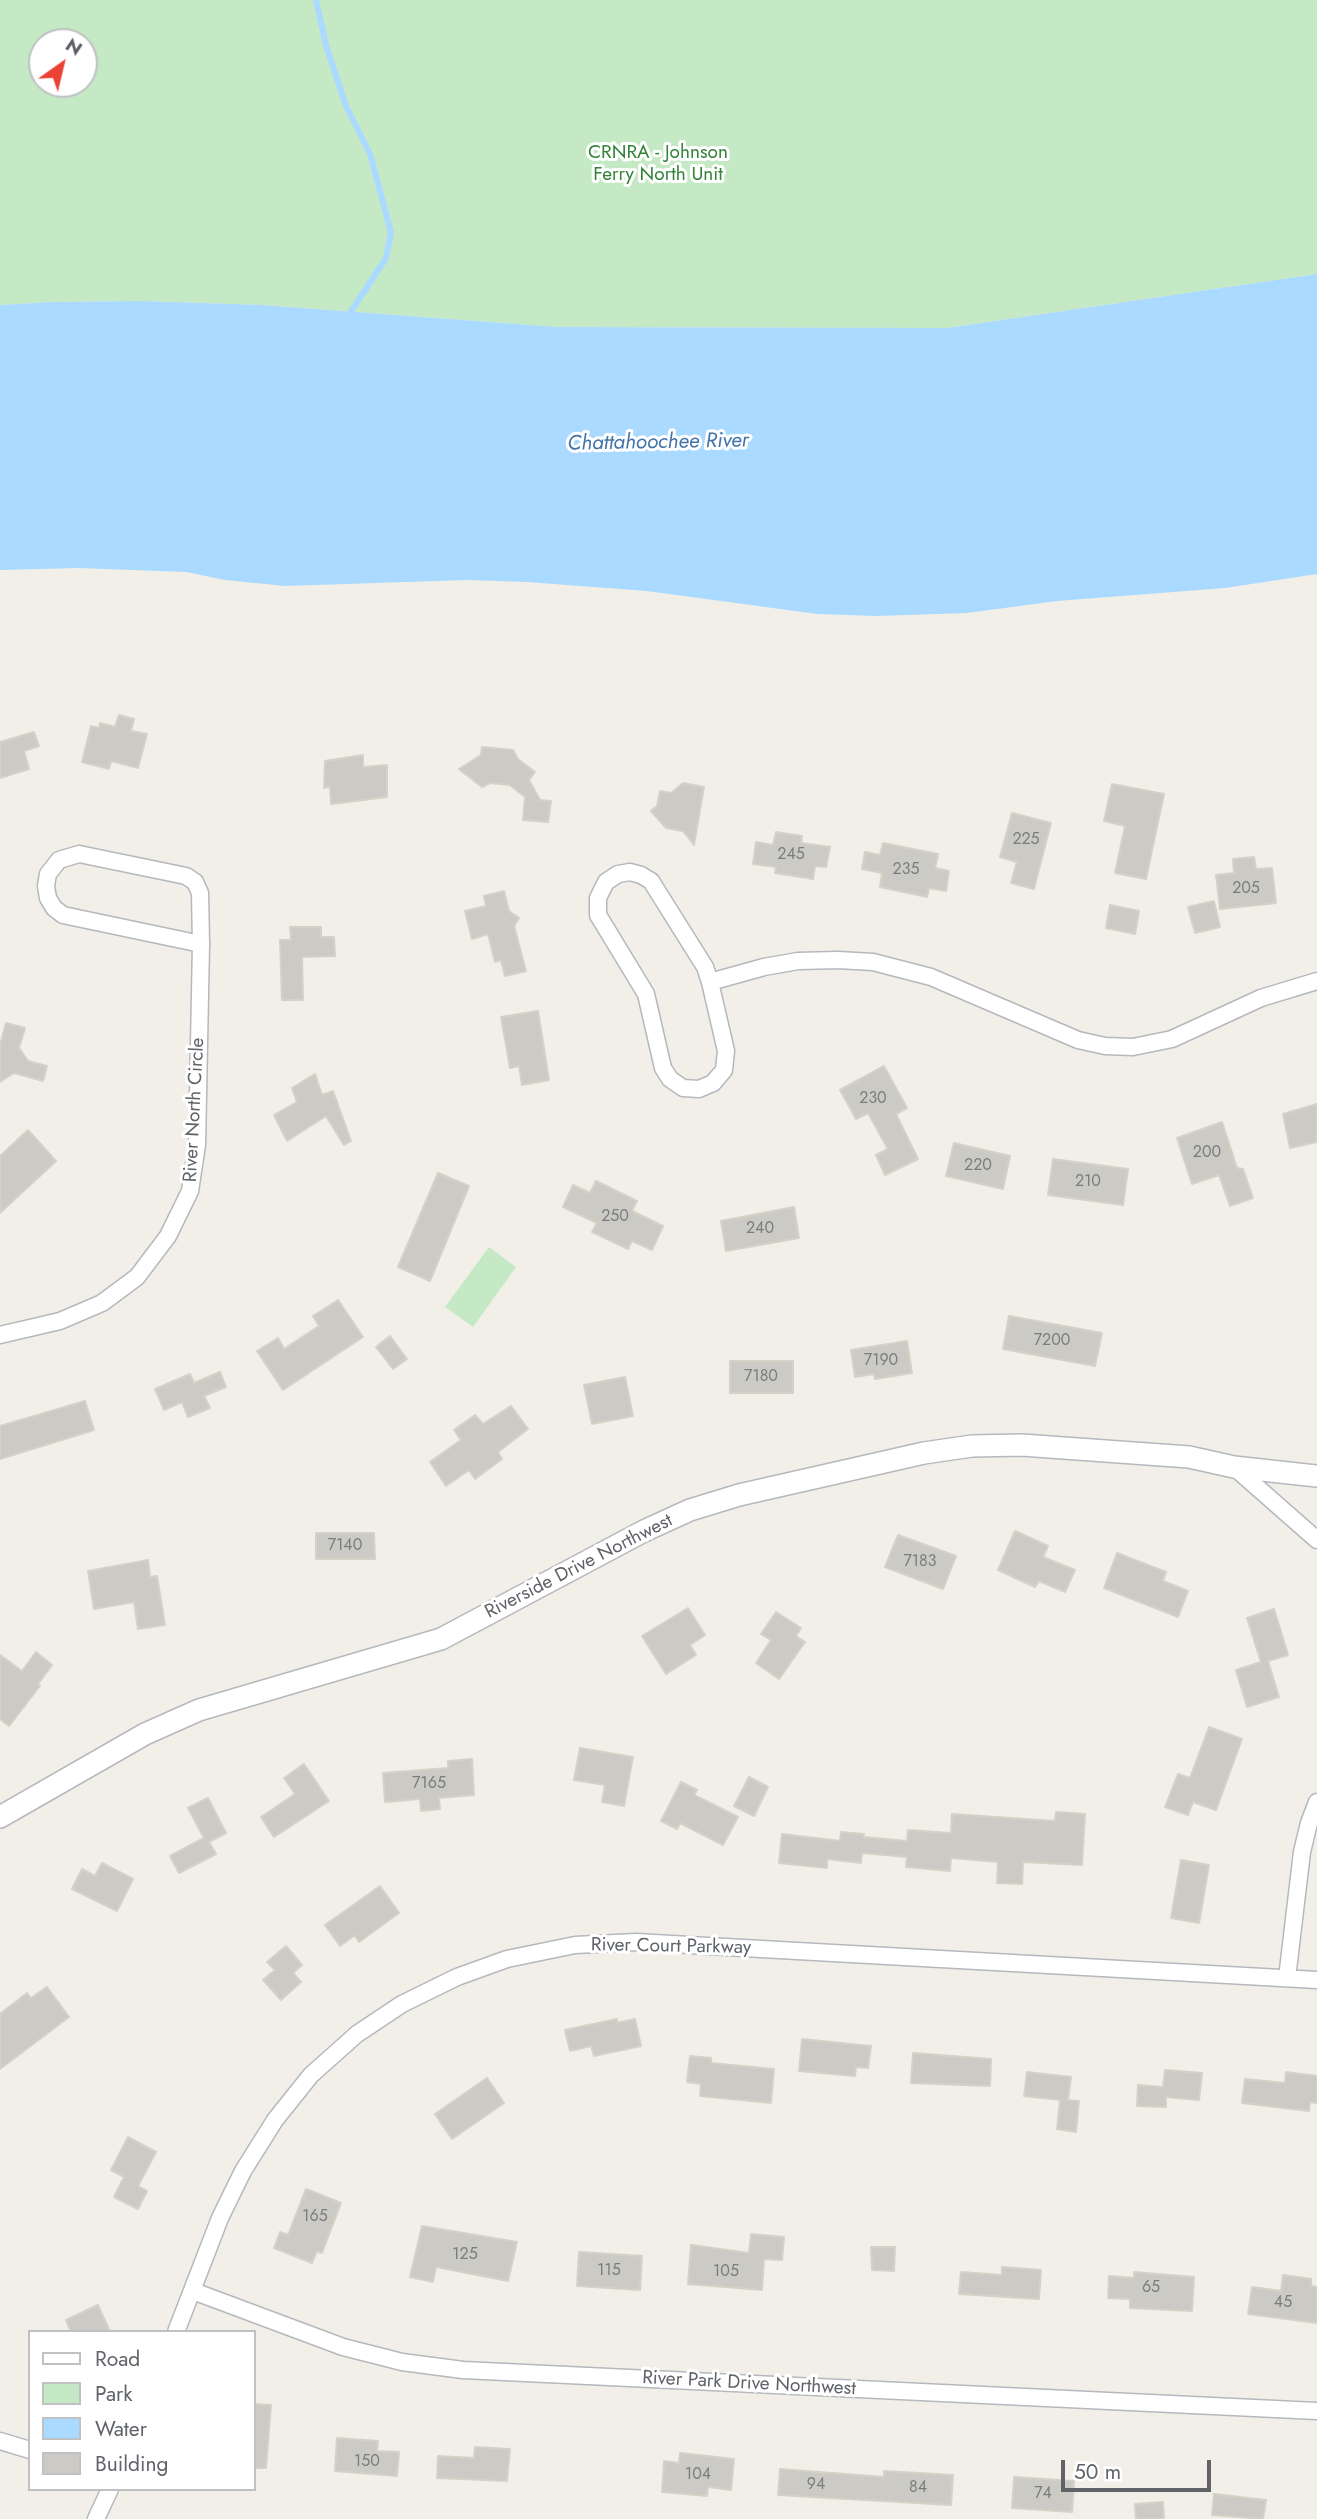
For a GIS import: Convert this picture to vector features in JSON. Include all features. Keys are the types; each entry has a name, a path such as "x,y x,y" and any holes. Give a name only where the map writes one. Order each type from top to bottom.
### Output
{"street":[{"name":"River North Circle","path":"0,1335 60,1321 102,1303 137,1277 168,1236 190,1191 197,1145 201,944 200,893 195,882 186,876 79,854 59,860 48,874 48,898 54,908 63,915 201,944"},
{"path":"630,872 651,881 705,967 710,982 726,1051 724,1070 713,1083 699,1089 684,1088 670,1079 663,1068 646,994 598,915 598,898 606,882 618,874 630,872"},
{"path":"710,982 798,961 873,962 931,977 1077,1040 1105,1046 1133,1046 1172,1039 1261,998 1317,981"},
{"name":"Riverside Drive Northwest","path":"0,1817 145,1734 200,1710 441,1639 644,1531 690,1510 739,1494 924,1453 1022,1445 1189,1457 1234,1467 1317,1476"},
{"path":"1234,1467 1317,1540"},
{"path":"1287,1978 1302,1852 1317,1802"},
{"name":"River Court Parkway","path":"177,2330 220,2218 243,2171 275,2120 311,2075 357,2034 402,2004 457,1976 508,1959 575,1945 636,1942 1317,1980"},
{"name":"River Park Drive Northwest","path":"193,2291 343,2347 402,2361 463,2370 1317,2411"},
{"path":"0,2441 28,2449"},
{"path":"96,2519 109,2491"}],"green space":[{"name":"CRNRA - Johnson Ferry North Unit","path":"0,0 1317,0 1317,274 947,328 557,327 262,305 142,301 0,305"},
{"path":"489,1247 516,1267 473,1327 445,1307"}],"water":[{"name":"Chattahoochee River","path":"1317,274 1317,574 1225,588 1057,601 967,613 877,616 817,614 647,591 527,582 466,580 285,586 225,580 186,572 79,568 0,570 0,305 142,301 262,305 557,327 947,328"}],"building":[{"path":"119,715 134,719 131,731 147,734 138,768 111,761 109,769 82,762 91,726 99,728 100,723 115,727"},
{"path":"34,732 39,746 24,751 29,769 0,778 0,742"},
{"path":"482,747 513,750 518,759 535,772 529,780 540,800 551,801 548,822 523,820 525,797 510,785 490,783 482,787 459,769 481,755"},
{"path":"363,755 363,767 387,765 387,797 331,804 330,786 324,788 325,761"},
{"path":"683,783 704,787 694,845 683,831 666,828 651,811 657,806 660,791 671,793"},
{"path":"1112,784 1164,794 1146,879 1115,873 1125,826 1104,821"},
{"path":"1012,813 1051,823 1034,889 1011,883 1017,862 1000,857"},
{"path":"776,832 802,836 801,843 830,847 826,867 815,866 813,879 775,873 776,867 753,864 756,842 773,845"},
{"path":"883,843 938,854 935,868 949,871 946,891 929,888 927,897 880,887 882,873 862,869 865,852 880,855"},
{"path":"1254,857 1256,869 1272,868 1276,903 1220,909 1216,875 1234,873 1233,859"},
{"path":"504,891 509,911 519,918 514,926 526,971 505,976 501,960 495,962 488,934 472,939 465,911 486,906 484,896"},
{"path":"1214,901 1220,927 1195,933 1188,907"},
{"path":"1110,905 1139,911 1135,934 1106,928"},
{"path":"290,927 321,927 321,937 334,937 335,956 302,957 303,1000 282,1000 280,940 291,940"},
{"path":"538,1011 549,1080 522,1085 519,1066 510,1068 501,1017"},
{"path":"6,1023 25,1028 19,1048 28,1061 47,1066 43,1081 14,1073 0,1082 0,1045"},
{"path":"884,1066 907,1108 896,1114 918,1159 885,1175 876,1155 888,1149 868,1113 856,1119 840,1090"},
{"path":"315,1074 322,1095 333,1091 351,1141 344,1145 326,1116 287,1141 274,1115 297,1102 292,1088"},
{"path":"1317,1104 1317,1142 1290,1148 1283,1114"},
{"path":"1222,1122 1237,1168 1243,1169 1253,1198 1230,1206 1219,1175 1192,1184 1177,1138"},
{"path":"28,1130 56,1161 0,1213 0,1156"},
{"path":"954,1143 1010,1156 1003,1189 946,1176"},
{"path":"1053,1159 1128,1169 1123,1205 1048,1195"},
{"path":"438,1173 469,1186 430,1281 398,1267"},
{"path":"596,1181 637,1201 632,1211 663,1226 652,1250 632,1241 628,1249 592,1232 597,1223 563,1207 573,1185 590,1193"},
{"path":"794,1207 799,1238 726,1251 721,1221"},
{"path":"338,1300 363,1337 283,1390 257,1351 278,1338 284,1349 319,1326 313,1316"},
{"path":"1009,1316 1102,1333 1095,1366 1003,1349"},
{"path":"390,1336 407,1359 393,1369 376,1347"},
{"path":"907,1341 912,1373 875,1379 874,1374 855,1377 851,1350"},
{"path":"730,1361 793,1361 793,1393 730,1393"},
{"path":"220,1372 226,1387 204,1396 210,1408 188,1417 182,1402 164,1410 155,1389 190,1374 194,1383"},
{"path":"625,1377 633,1416 592,1424 584,1385"},
{"path":"85,1401 94,1430 0,1459 0,1426"},
{"path":"511,1406 528,1429 498,1452 502,1459 475,1479 469,1470 446,1486 430,1462 461,1440 454,1430 475,1415 483,1424"},
{"path":"1015,1531 1048,1546 1043,1557 1075,1570 1065,1592 1039,1581 1035,1587 998,1570"},
{"path":"316,1533 374,1533 375,1559 316,1559"},
{"path":"898,1535 956,1556 943,1589 885,1567"},
{"path":"1117,1553 1166,1572 1163,1581 1188,1591 1178,1617 1104,1588"},
{"path":"148,1560 150,1577 157,1576 165,1625 138,1629 134,1602 94,1609 88,1571"},
{"path":"688,1608 705,1635 690,1645 696,1655 666,1674 642,1636"},
{"path":"1274,1609 1288,1655 1268,1661 1279,1697 1247,1707 1236,1670 1261,1662 1247,1618"},
{"path":"776,1612 801,1628 796,1636 805,1642 779,1679 756,1663 771,1640 761,1634"},
{"path":"36,1652 52,1665 38,1684 40,1686 9,1726 0,1719 0,1655 22,1671"},
{"path":"1209,1727 1242,1739 1216,1810 1193,1802 1188,1815 1165,1807 1178,1774 1190,1778"},
{"path":"580,1748 633,1757 624,1806 602,1802 605,1785 574,1780"},
{"path":"472,1759 474,1795 439,1798 440,1809 421,1811 420,1799 385,1802 383,1773 448,1768 448,1761"},
{"path":"304,1764 329,1801 274,1837 261,1817 295,1794 284,1778"},
{"path":"749,1777 768,1787 754,1816 734,1806"},
{"path":"681,1782 697,1790 694,1795 738,1817 723,1845 680,1823 677,1829 661,1821"},
{"path":"208,1798 226,1833 209,1842 216,1854 179,1873 170,1856 204,1838 188,1808"},
{"path":"1056,1812 1085,1814 1082,1865 1023,1862 1022,1884 997,1883 998,1862 951,1858 950,1871 906,1867 907,1857 862,1853 861,1863 827,1859 827,1868 779,1863 782,1834 840,1841 841,1832 907,1841 908,1830 951,1833 952,1814 1055,1821"},
{"path":"1181,1860 1209,1865 1199,1923 1171,1918"},
{"path":"102,1863 133,1879 117,1911 72,1889 82,1869 95,1876"},
{"path":"380,1886 399,1913 359,1942 355,1935 340,1946 325,1925"},
{"path":"286,1946 302,1965 293,1973 301,1982 281,2000 263,1980 275,1970 267,1962"},
{"path":"47,1987 69,2017 0,2069 0,2014 27,1993 31,1998"},
{"path":"617,2019 617,2023 635,2019 641,2046 594,2056 591,2046 570,2051 565,2030"},
{"path":"802,2039 871,2046 868,2068 856,2067 855,2076 799,2071"},
{"path":"913,2053 991,2059 990,2086 911,2083"},
{"path":"690,2056 711,2058 711,2063 774,2069 771,2103 700,2096 701,2084 687,2082"},
{"path":"1165,2070 1202,2073 1199,2100 1166,2097 1166,2107 1137,2106 1138,2085 1163,2087"},
{"path":"1027,2072 1071,2077 1068,2100 1079,2101 1076,2132 1057,2129 1060,2100 1024,2096"},
{"path":"1286,2072 1317,2076 1317,2103 1310,2102 1309,2111 1242,2103 1245,2079 1285,2083"},
{"path":"487,2078 504,2103 452,2139 435,2114"},
{"path":"128,2137 156,2152 138,2186 147,2191 138,2209 114,2197 124,2177 111,2170"},
{"path":"306,2189 341,2203 322,2253 317,2251 312,2263 274,2248 280,2232 288,2235"},
{"path":"422,2226 517,2242 508,2281 436,2267 433,2282 410,2277"},
{"path":"751,2234 784,2237 782,2260 764,2259 762,2290 688,2284 691,2245 749,2253"},
{"path":"871,2247 895,2247 894,2271 872,2270"},
{"path":"579,2252 642,2256 640,2290 577,2286"},
{"path":"1002,2267 1041,2270 1039,2299 959,2294 961,2272 1002,2275"},
{"path":"1134,2272 1194,2277 1192,2311 1130,2308 1130,2299 1108,2298 1109,2276 1134,2278"},
{"path":"1283,2275 1311,2279 1311,2286 1317,2287 1317,2323 1248,2314 1252,2287 1281,2291"},
{"path":"98,2305 109,2330 70,2330 66,2320"},
{"path":"256,2404 271,2405 266,2468 256,2468"},
{"path":"337,2438 378,2441 377,2451 399,2452 397,2476 335,2471"},
{"path":"475,2447 510,2449 507,2481 437,2478 438,2456 474,2458"},
{"path":"680,2453 734,2459 731,2490 708,2487 707,2496 662,2492 664,2461 679,2463"},
{"path":"780,2469 884,2477 884,2471 953,2475 951,2505 778,2495"},
{"path":"1014,2477 1074,2481 1072,2512 1012,2508"},
{"path":"1214,2494 1266,2500 1263,2519 1212,2515"},
{"path":"1163,2502 1164,2519 1136,2519 1135,2504"}],"waterway":[{"path":"316,0 326,45 346,106 370,154 391,232 386,258 348,316"}]}
